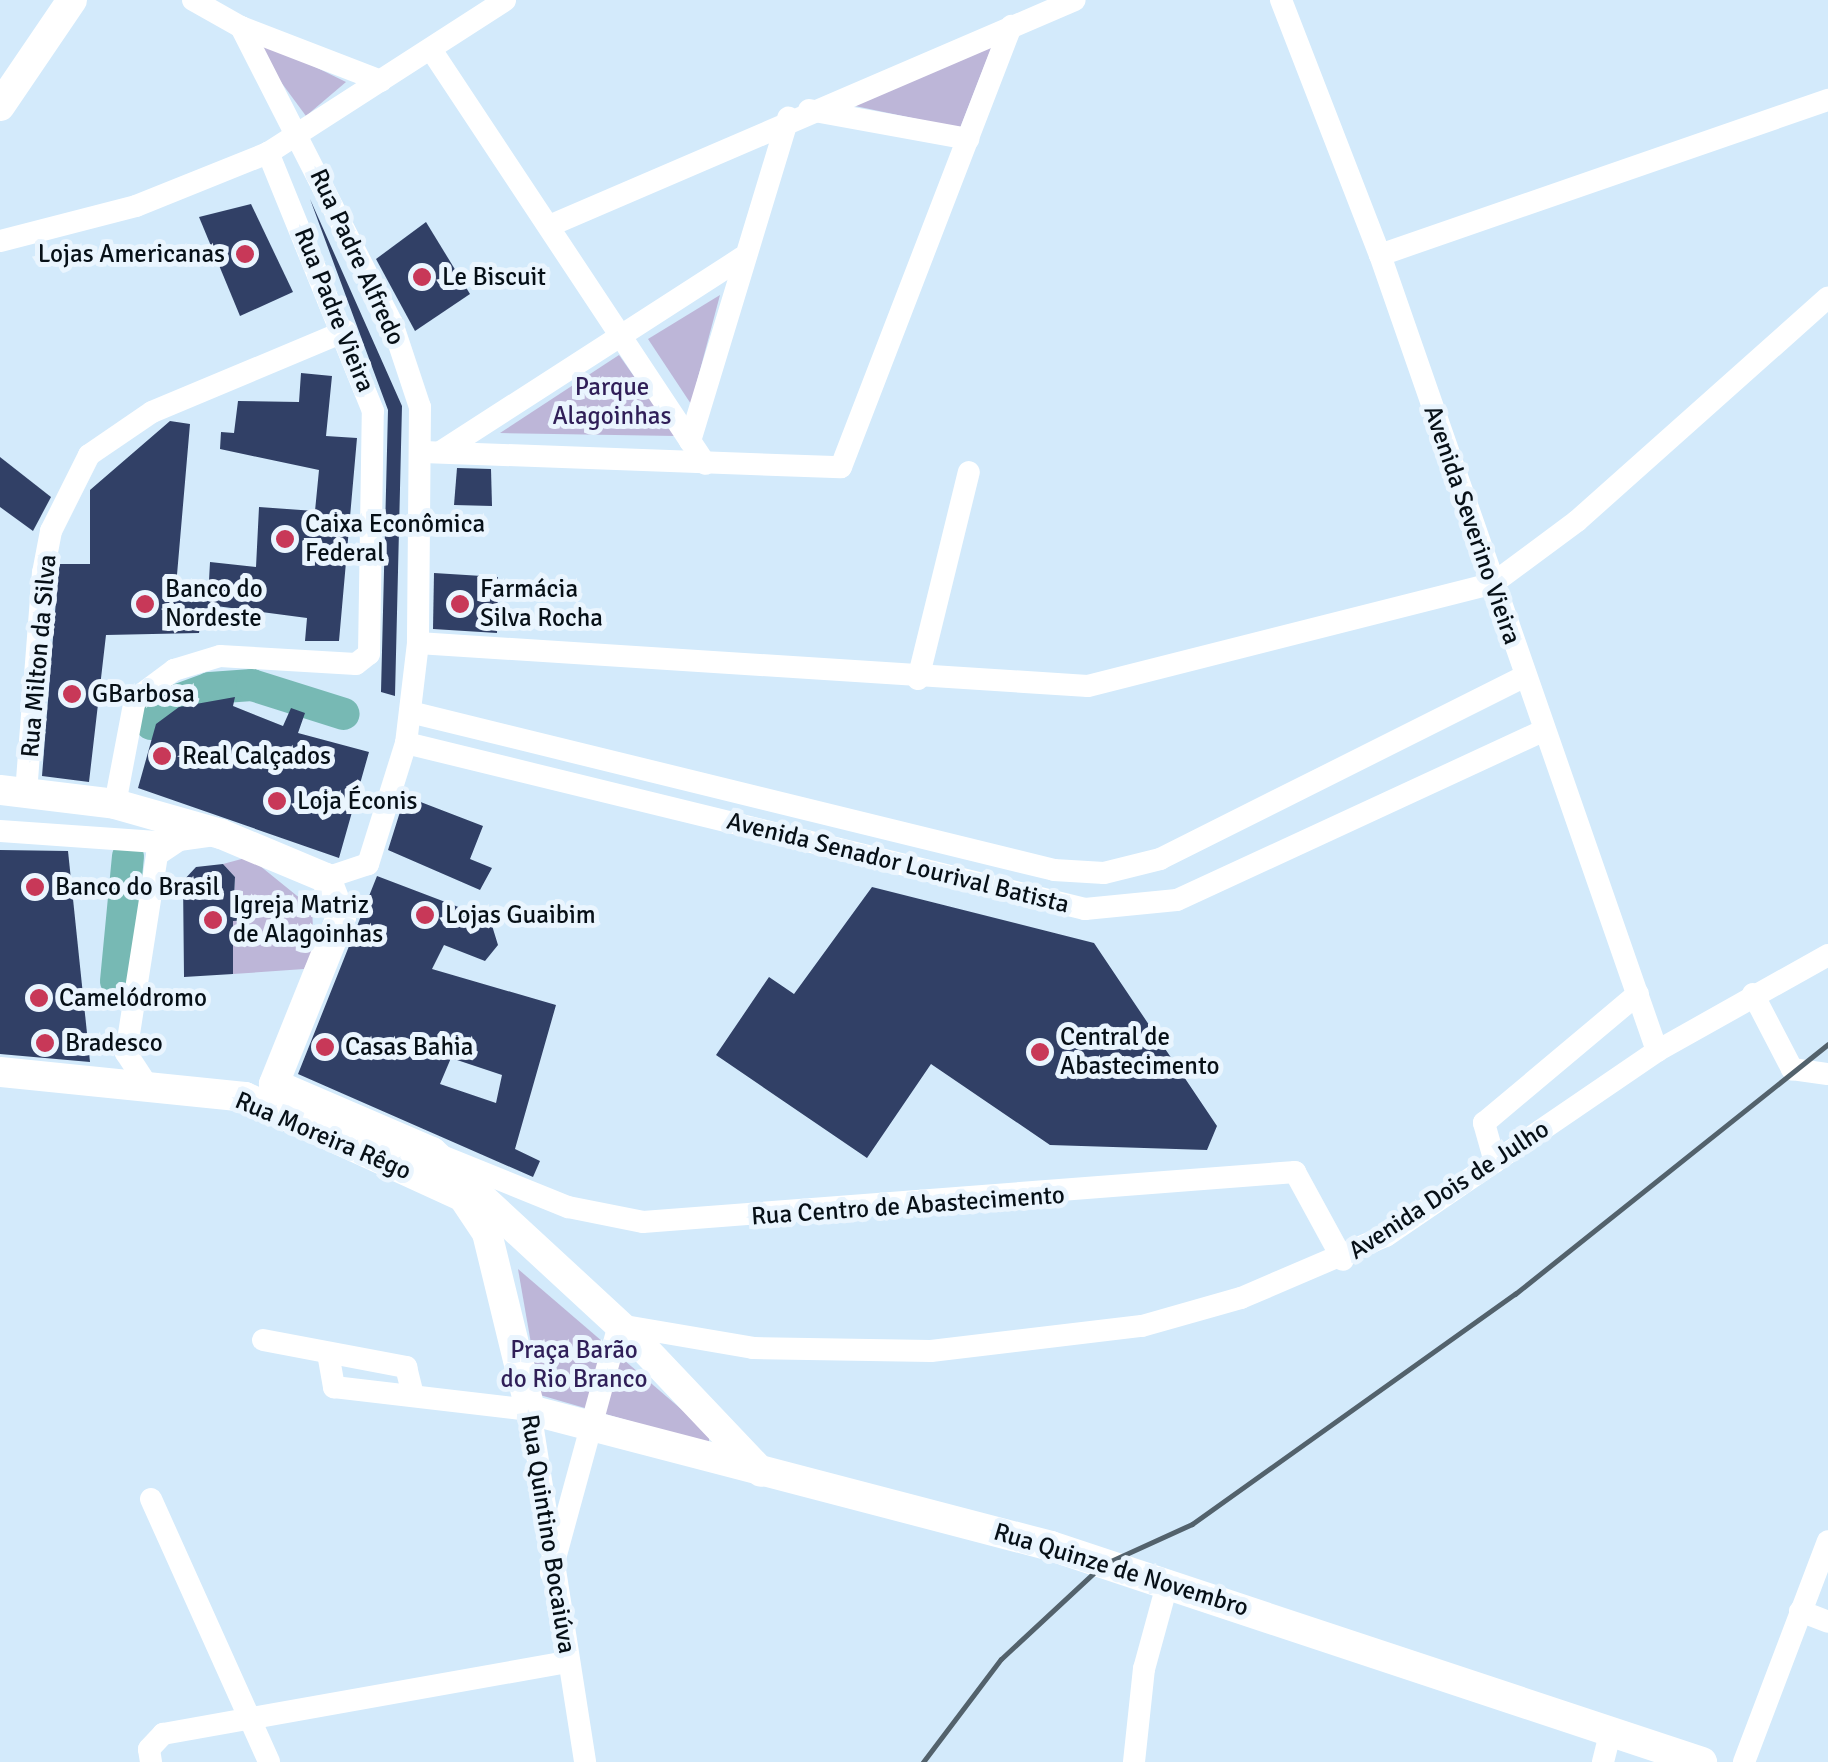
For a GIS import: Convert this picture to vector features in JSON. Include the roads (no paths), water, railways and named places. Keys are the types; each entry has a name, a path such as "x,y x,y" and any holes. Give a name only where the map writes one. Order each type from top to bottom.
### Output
{"main road":[{"path":"0,106 72,0"},
{"path":"13,792 115,804 221,834 326,878 338,926 274,1084 245,1097"},
{"name":"Rua Moreira Rêgo","path":"0,1072 145,1082 245,1097 467,1192"},
{"name":"Rua Moreira Rêgo","path":"274,1084 432,1152 467,1192"},
{"path":"467,1192 618,1324 761,1472"},
{"name":"Rua Quintino Bocaiúva","path":"467,1192 482,1219 500,1276 530,1410"},
{"path":"500,1276 521,1257 567,1276"},
{"name":"Rua Quinze de Novembro","path":"530,1410 1168,1581 1702,1762"}],"street":[{"path":"193,0 241,27 381,81"},
{"path":"0,241 136,206 268,153 505,0"},
{"path":"548,226 798,114 1074,0"},
{"name":"Avenida Severino Vieira","path":"1282,0 1380,255 1541,732 1657,1051"},
{"path":"432,452 841,467 1011,26"},
{"name":"Rua Padre Alfredo","path":"241,27 301,135 392,323 432,452 418,643 406,743 368,864 326,878"},
{"path":"432,50 705,464"},
{"path":"1380,255 1828,100"},
{"path":"798,114 968,139"},
{"path":"690,441 742,258 798,114"},
{"name":"Rua Padre Vieira","path":"115,804 130,710 174,670 220,656 356,664 369,654 378,450 346,331 268,153"},
{"path":"432,452 622,338 742,258"},
{"path":"418,643 918,679 1088,686 1492,584 1578,521 1828,297"},
{"name":"Rua Milton da Silva","path":"13,792 51,532 90,455 152,412 346,331"},
{"path":"918,679 969,472"},
{"name":"Avenida Senador Lourival Batista","path":"410,712 1054,870 1104,872 1160,859 1523,677"},
{"name":"Avenida Senador Lourival Batista","path":"406,743 1085,908 1139,908 1177,900 1541,732"},
{"path":"0,831 171,843 221,834"},
{"path":"145,1082 126,1054 143,910 157,855 171,843"},
{"name":"Avenida Dois de Julho","path":"618,1324 857,1354 1040,1342 1142,1326 1344,1260 1657,1051 1753,994 1828,956"},
{"path":"1494,1162 1484,1123 1638,994"},
{"path":"1753,994 1792,1068 1828,1074"},
{"name":"Rua Centro de Abastecimento","path":"432,1152 568,1207 643,1222 1295,1172 1344,1260"},
{"path":"551,1574 618,1324"},
{"path":"263,1340 406,1367 414,1395"},
{"path":"328,1353 334,1387 530,1410"},
{"name":"Rua Quintino Bocaiúva","path":"530,1410 551,1574 585,1762"},
{"path":"150,1499 269,1762"},
{"path":"1744,1762 1828,1541"},
{"path":"1134,1762 1144,1669 1168,1581"},
{"path":"1800,1612 1828,1622"},
{"path":"151,1762 149,1748 163,1734 248,1714 568,1662"},
{"path":"1602,1762 1611,1731"}],"waterway":[{"path":"151,724 172,702 210,688 252,685 344,714"},
{"path":"116,981 128,857"}],"railway":[{"path":"923,1762 1001,1659 1102,1565 1192,1524 1515,1294 1828,1044"}],"place":[{"name":"Lojas Americanas","path":"245,254"},
{"name":"Le Biscuit","path":"422,277"},
{"name":"Caixa Econômica Federal","path":"285,539"},
{"name":"Banco do Nordeste","path":"145,604"},
{"name":"Farmácia Silva Rocha","path":"460,604"},
{"name":"GBarbosa","path":"72,694"},
{"name":"Real Calçados","path":"162,756"},
{"name":"Loja Éconis","path":"277,801"},
{"name":"Banco do Brasil","path":"35,887"},
{"name":"Lojas Guaibim","path":"425,915"},
{"name":"Igreja Matriz de Alagoinhas","path":"213,920"},
{"name":"Camelódromo","path":"39,998"},
{"name":"Bradesco","path":"45,1043"},
{"name":"Casas Bahia","path":"325,1047"},
{"name":"Central de Abastecimento","path":"1040,1052"}],"park label":[{"name":"Parque Alagoinhas","path":"612,402"},
{"name":"Praça Barão do Rio Branco","path":"574,1366"}]}
